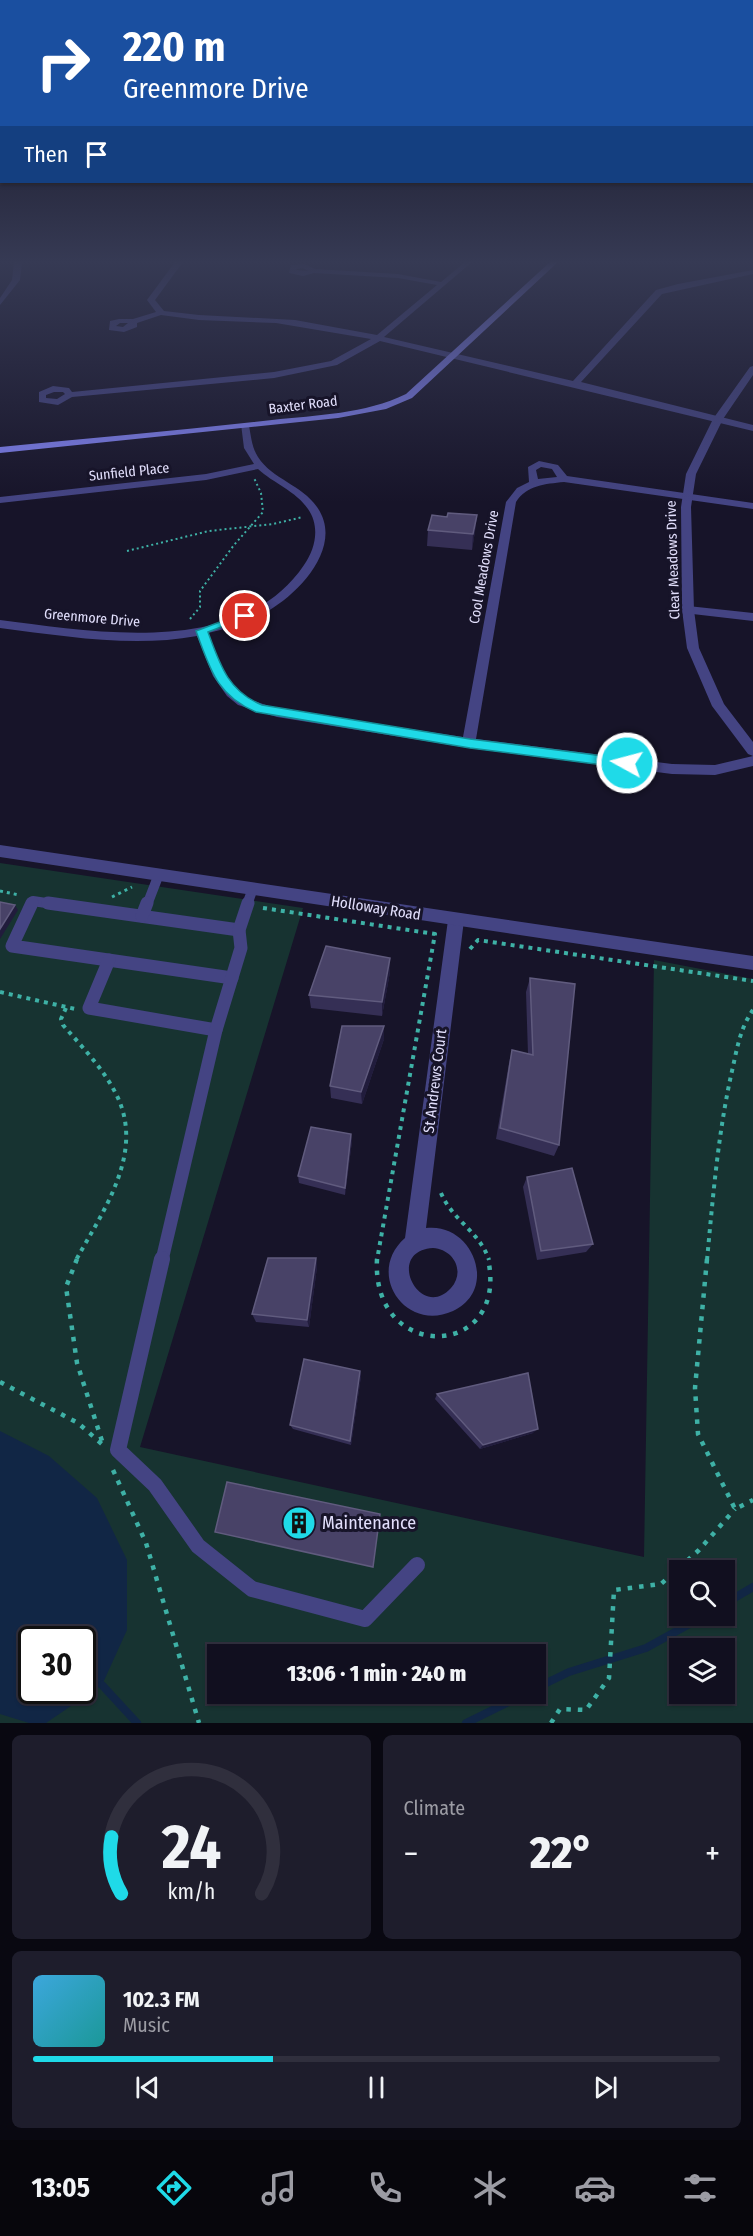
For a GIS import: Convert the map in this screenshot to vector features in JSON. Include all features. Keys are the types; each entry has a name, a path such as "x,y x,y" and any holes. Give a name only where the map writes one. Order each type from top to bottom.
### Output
{"main road":[{"name":"Baxter Road","path":"0,450 244,426 360,411 398,403 409,396 467,342"}],"street":[{"path":"70,395 304,371 351,356 371,342"},
{"path":"392,342 753,428"},
{"path":"574,385 613,342"},
{"name":"Clear Meadows Drive","path":"753,369 718,419 692,474 686,496 688,610 693,648 718,706 753,751"},
{"path":"244,426 255,470"},
{"name":"Cool Meadows Drive","path":"470,743 511,502 519,490 534,482 531,469 539,464 555,467 564,479"},
{"name":"Sunfield Place","path":"0,500 255,470"},
{"name":"Greenmore Drive","path":"0,624 124,638 149,638 201,631 245,616 279,597 301,576 315,555 321,532 314,511 297,491 255,470"},
{"path":"534,482 564,479 753,506"},
{"path":"688,610 753,617"},
{"path":"201,631 219,676 232,693 243,702 277,713 470,743 696,770 715,770 753,761"},
{"name":"Holloway Road","path":"0,851 753,963"},
{"name":"St Andrews Court","path":"414,1242 456,920"}],"lane":[{"path":"142,916 159,874"},
{"path":"253,888 240,930 241,948 216,1030 110,1451 155,1485 198,1546 252,1589 365,1619 417,1565"},
{"path":"232,978 12,946 33,901 240,930"},
{"path":"109,960 89,1008 216,1030"}],"path":[{"path":"184,623 194,616 200,607 200,591 223,565 236,541 259,521 263,505 255,470"},
{"path":"127,551 193,534 275,525 305,517"},
{"path":"263,908 435,934 378,1251 376,1277 382,1300 392,1318 408,1329 429,1336 452,1336 472,1327 487,1309 491,1283 488,1258 481,1242 445,1208 440,1189"},
{"path":"467,955 474,941 478,940 753,981"},
{"path":"0,992 66,1008 89,1008"},
{"path":"66,1008 61,1019 63,1025 108,1077 120,1097 129,1137 116,1184 103,1213 68,1275 66,1287 77,1363 110,1451"},
{"path":"735,1509 698,1434 695,1389 722,1130 744,1023 753,1010"},
{"path":"0,1382 78,1423 110,1451"},
{"path":"112,1467 146,1543 196,1722"},
{"path":"551,1723 561,1709 586,1710 609,1678 614,1590 661,1584 699,1550 735,1509 753,1500"}],"green space":[{"path":"0,863 303,908 140,1447 644,1557 654,960 753,979 753,1723 0,1723"}],"water":[{"path":"0,1431 49,1456 97,1498 127,1560 127,1630 102,1685 96,1689 96,1626 18,1626 18,1704 74,1704 46,1723 29,1723 0,1714"}],"building":[{"path":"448,513 477,515 473,534 428,530 432,515 447,517"},
{"path":"0,902 15,905 0,929"},
{"path":"326,946 390,958 382,1002 309,995"},
{"path":"530,978 575,984 559,1145 500,1128 512,1050 533,1055"},
{"path":"342,1026 384,1026 361,1092 330,1086"},
{"path":"311,1127 351,1134 345,1188 298,1176"},
{"path":"572,1168 593,1244 541,1251 527,1177"},
{"path":"268,1258 316,1258 307,1320 252,1314"},
{"path":"304,1359 360,1371 350,1441 290,1425"},
{"path":"528,1373 538,1429 483,1445 437,1394"},
{"name":"Maintenance","path":"227,1482 380,1514 373,1567 215,1532"}],"waterway":[{"path":"735,1598 753,1587"},
{"path":"546,1683 569,1672 646,1648 686,1626"},
{"path":"102,1685 137,1723"},
{"path":"466,1723 505,1704"}],"place":[{"name":"Maintenance","path":"299,1523"}],"route":[{"path":"245,616 201,631 219,676 232,693 243,702 260,709 470,743 627,763"}]}
